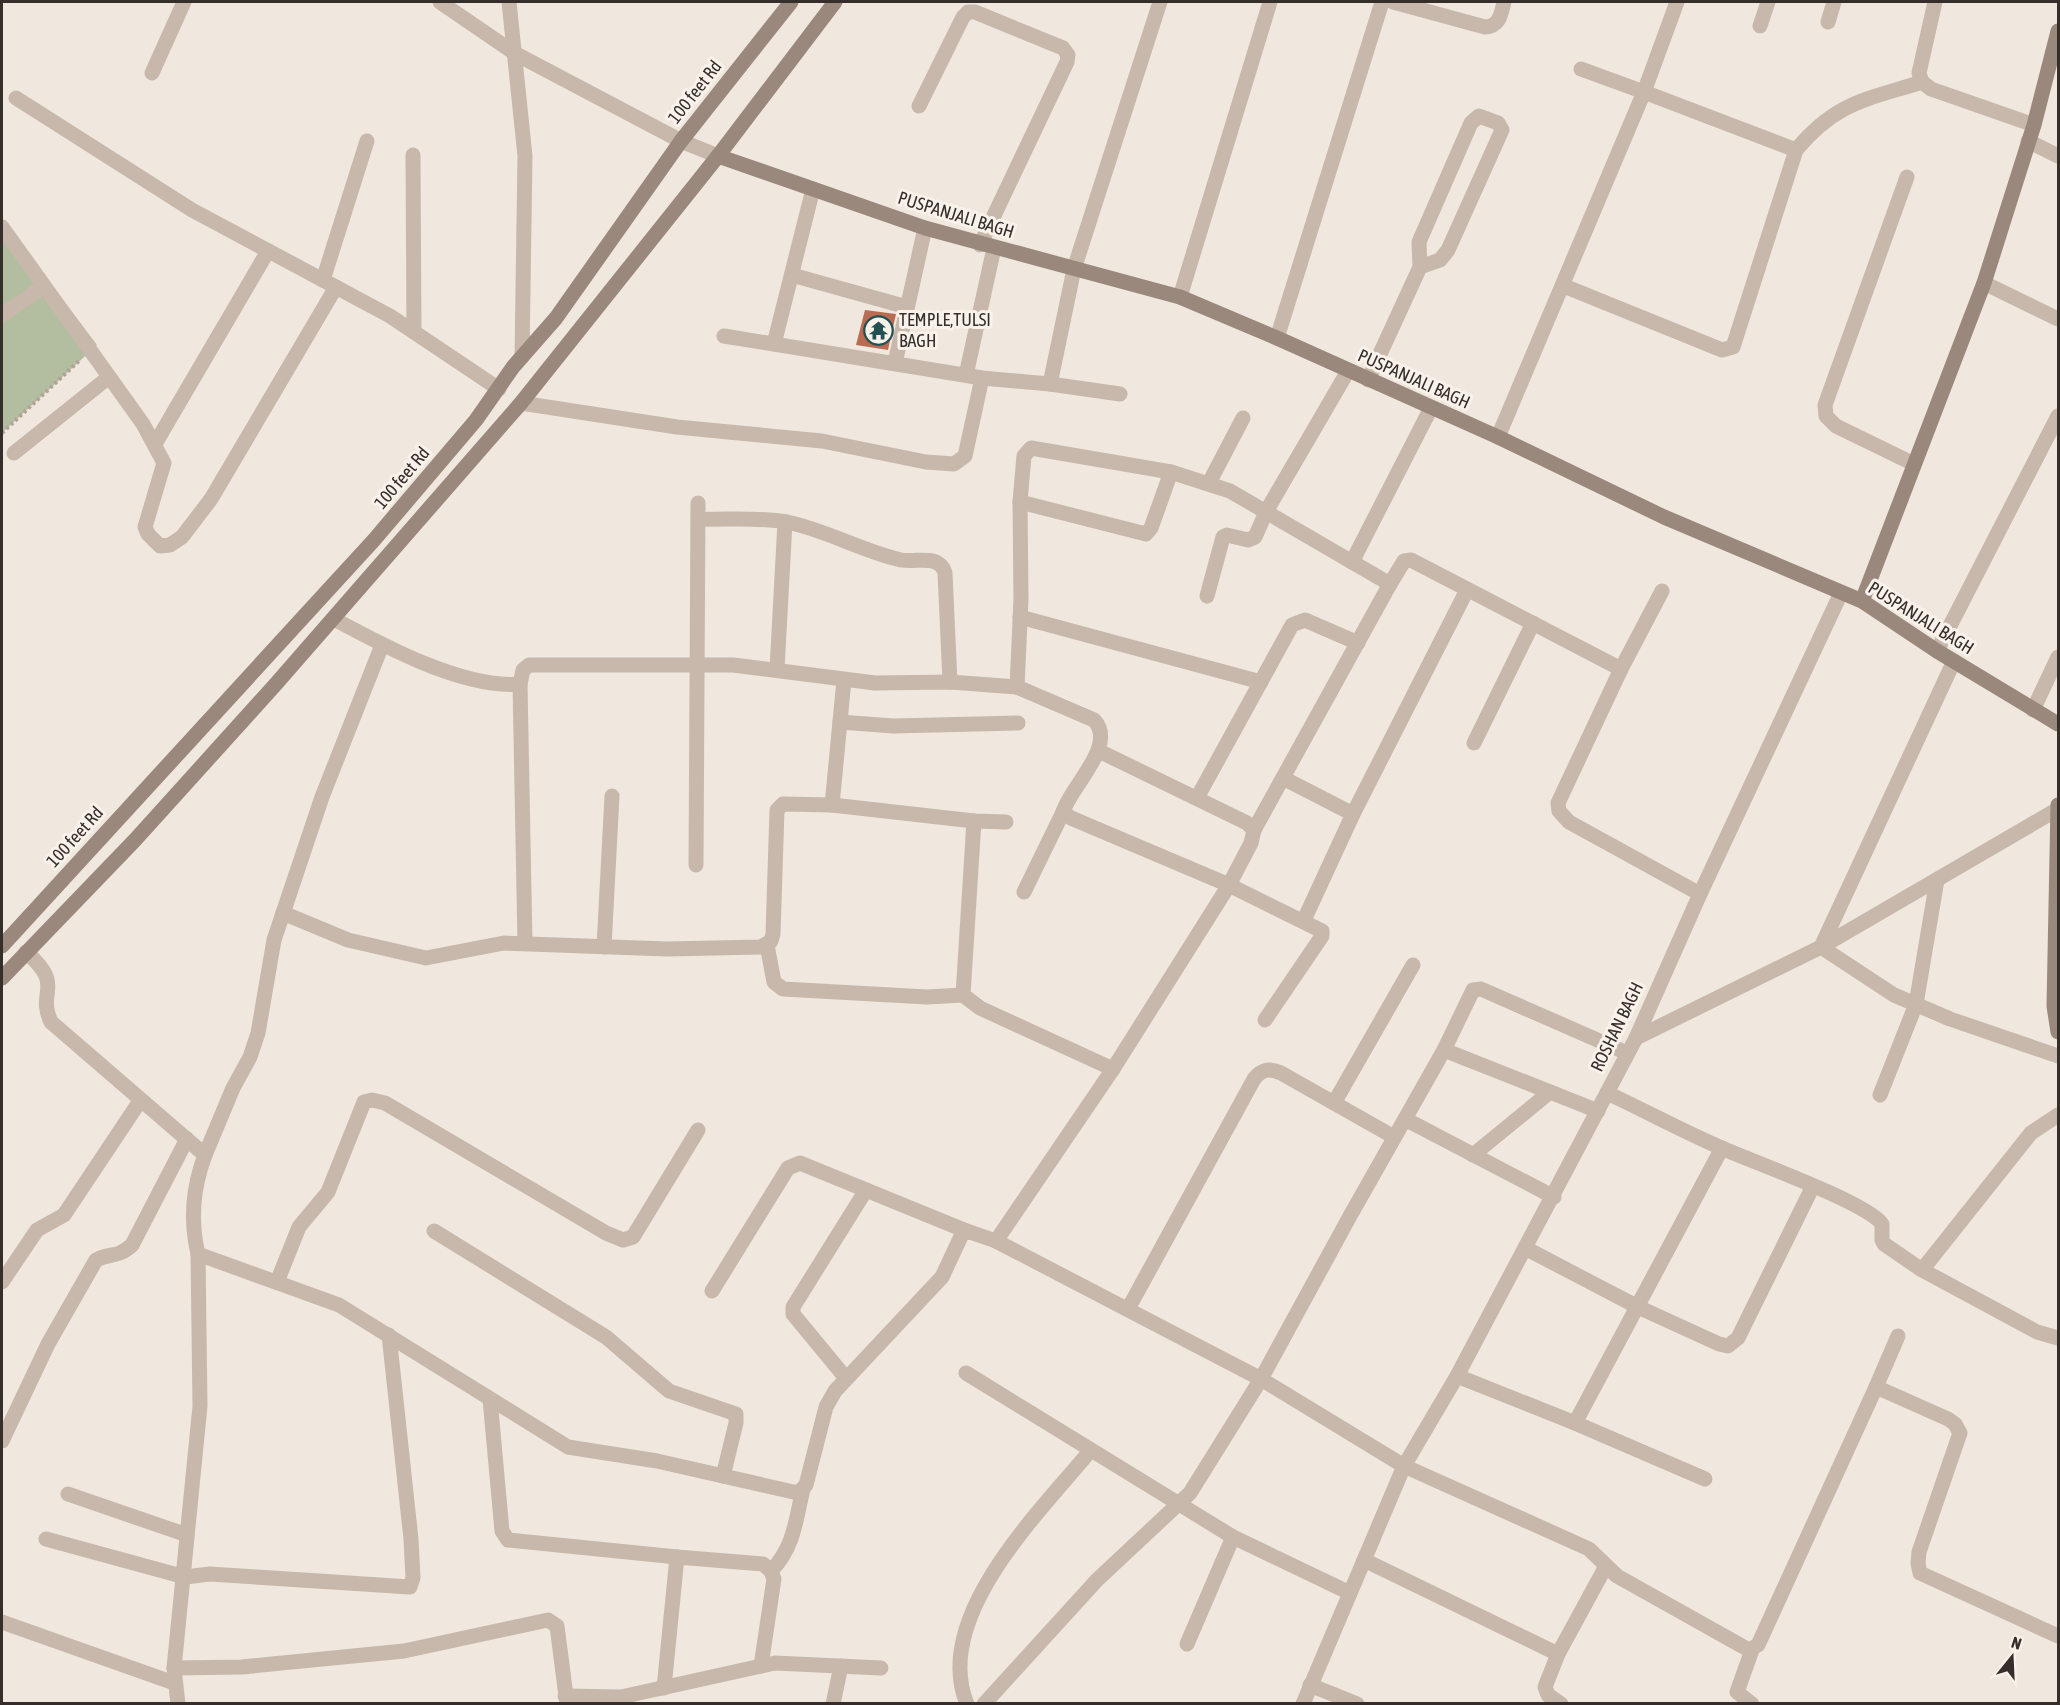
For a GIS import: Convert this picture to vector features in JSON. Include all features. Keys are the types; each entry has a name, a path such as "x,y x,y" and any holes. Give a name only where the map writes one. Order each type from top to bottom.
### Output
{"main road":[{"name":"100 feet Rd","path":"2,946 374,540 476,420 522,357 556,318 681,141 790,2"},
{"path":"2,978 135,840 334,619 521,403 718,156 835,2"},
{"path":"1862,601 1984,283 2034,125 2058,38"},
{"name":"PUSPANJALI BAGH","path":"718,156 925,228 1180,297 1277,338 1498,438 1664,517 1862,601 1936,651 2058,724"},
{"path":"2058,807 2054,1006 2058,1032"}],"street":[{"path":"152,74 184,2"},
{"path":"440,2 516,54 681,141 718,156"},
{"path":"509,2 525,156 522,357"},
{"path":"1050,384 1074,269 1160,2"},
{"path":"1180,297 1270,2"},
{"path":"1277,338 1382,2"},
{"path":"1393,2 1485,27 1496,24 1504,2"},
{"path":"1498,438 1644,92 1677,2"},
{"path":"1760,26 1768,2"},
{"path":"1828,22 1834,2"},
{"path":"1935,2 1919,73 1922,82 1931,89 2034,125"},
{"path":"919,106 963,17 968,12 975,12 1063,48 1068,54 1067,62 987,246 966,375"},
{"path":"1581,69 1796,150"},
{"path":"1564,286 1722,350 1728,350 1733,347 1796,150 1814,128 1830,115 1850,105 1922,82"},
{"path":"16,98 192,210 330,284 414,333 499,388"},
{"path":"1368,380 1420,267 1419,242 1471,123 1479,116 1498,123 1502,130 1448,250 1440,260 1420,267"},
{"path":"2,227 110,377 155,444 164,463 146,527 155,543 164,547 182,537 211,499 330,284 367,141"},
{"path":"2028,141 2058,156"},
{"path":"413,155 414,333"},
{"path":"1907,177 1825,405 1826,416 1836,426 1914,464"},
{"path":"774,344 813,189"},
{"path":"895,363 925,228"},
{"path":"155,444 268,250"},
{"path":"792,275 907,307"},
{"path":"1984,283 2058,319"},
{"path":"2,315 44,286"},
{"path":"724,336 982,378 1050,384 1120,394"},
{"path":"1207,596 1223,537 1227,535 1248,540 1255,537 1267,510 1348,371"},
{"path":"14,453 110,377"},
{"path":"521,403 677,427 822,441 926,462 954,465 965,456 982,378"},
{"path":"1352,562 1431,408"},
{"path":"1936,651 2058,416"},
{"path":"1209,483 1243,418"},
{"path":"1017,687 1020,617 1020,502 1024,456 1031,448 1171,472 1209,483 1267,510 1390,584"},
{"path":"1020,502 1146,534 1151,528 1171,472"},
{"path":"696,865 699,763 698,503"},
{"path":"699,519 785,522 882,555 906,561 931,560 943,567 950,682"},
{"path":"777,669 785,522"},
{"path":"996,1241 1113,1069 1229,885 1251,843 1254,830 1390,584 1407,559 1621,669"},
{"path":"1304,920 1353,814 1467,590"},
{"path":"1662,591 1621,669 1558,803 1559,812 1569,822 1700,894"},
{"name":"ROSHAN BAGH","path":"1303,1704 1404,1466 1457,1376 1554,1197 1636,1038 1700,894 1841,593"},
{"path":"1020,617 1261,682"},
{"path":"334,619 382,645 442,669 484,681 520,684"},
{"path":"1197,798 1292,625 1305,620 1358,642"},
{"path":"1474,743 1533,623"},
{"path":"178,1704 174,1676 200,1406 198,1254 192,1229 199,1171 233,1088 250,1057 258,1033 274,940 322,797 382,645"},
{"path":"2032,710 2058,657"},
{"path":"1821,947 1954,661"},
{"path":"525,943 520,684 523,670 529,665 697,664 777,669 875,683 950,682 1017,687 1094,720 1099,726 1099,751 1064,812 1024,892"},
{"path":"832,805 844,680"},
{"path":"840,722 894,726 1018,723"},
{"path":"1099,751 1197,798 1247,824 1254,830"},
{"path":"1283,778 1353,814"},
{"path":"604,947 612,796"},
{"path":"283,913 348,940 426,958 497,944 525,943 604,947 761,947 767,945 774,934 779,807 785,803 832,805 974,821 1006,822"},
{"path":"1636,1038 1821,947 2058,807"},
{"path":"1064,812 1071,818 1229,885 1319,927 1322,936 1265,1020"},
{"path":"963,996 974,821"},
{"path":"1880,1095 1916,1004 1937,880"},
{"path":"767,945 774,982 783,989 927,997 963,996 980,1008 1113,1069"},
{"path":"1821,947 1894,995 1950,1019 2058,1056"},
{"path":"26,952 43,968 50,984 46,1011 51,1022 204,1155"},
{"path":"1334,1103 1413,965"},
{"path":"984,1704 1097,1580 1190,1493 1261,1379 1444,1050 1476,988 1627,1053"},
{"path":"1444,1050 1598,1111"},
{"path":"1128,1309 1258,1074 1264,1070 1275,1070 1394,1137"},
{"path":"1473,1155 1550,1092"},
{"path":"1607,1093 1722,1148 1813,1186 1874,1215 1882,1224 1884,1244 1922,1270 2037,1332 2058,1338"},
{"path":"277,1282 299,1227 328,1192 364,1102 372,1100 385,1102 606,1233 623,1240 633,1237 698,1130"},
{"path":"2,1282 37,1230 64,1215 140,1101"},
{"path":"1922,1270 2031,1133 2058,1115"},
{"path":"1405,1119 1554,1197"},
{"path":"2,1442 48,1344 96,1260 103,1256 121,1255 132,1245 187,1139"},
{"path":"1575,1423 1722,1148"},
{"path":"712,1291 792,1165 800,1163 996,1241 1261,1379 1404,1466 1588,1549 1617,1576 1726,1639 1752,1650"},
{"path":"1525,1248 1638,1307 1719,1344 1733,1345 1813,1186"},
{"path":"845,1377 793,1314 793,1307 866,1190"},
{"path":"771,1571 786,1555 790,1546 826,1407 845,1377 942,1277 964,1230"},
{"path":"434,1231 606,1337 669,1391 736,1414 736,1423 723,1476"},
{"path":"198,1254 332,1302 575,1450 657,1461 794,1493 803,1489"},
{"path":"45,1539 185,1577 210,1574 410,1587 413,1578 411,1539 389,1335"},
{"path":"1752,1704 1737,1695 1737,1692 1752,1650 1758,1645 1898,1336"},
{"path":"966,1373 1233,1537 1350,1593"},
{"path":"1457,1376 1575,1423 1705,1479"},
{"path":"1876,1387 1947,1419 1955,1424 1960,1433 1920,1552 1917,1563 1920,1573 2058,1636"},
{"path":"490,1399 502,1531 508,1540 763,1564 771,1571 774,1579 761,1666"},
{"path":"967,1704 960,1684 960,1663 980,1592 998,1562 1090,1451"},
{"path":"68,1494 187,1535"},
{"path":"1187,1644 1233,1537"},
{"path":"664,1688 677,1557"},
{"path":"1364,1560 1558,1654"},
{"path":"1561,1704 1548,1695 1545,1687 1558,1654 1606,1566"},
{"path":"2,1622 174,1676 242,1666 404,1652 548,1620 557,1626 566,1700 621,1697 761,1666 792,1662 881,1668"},
{"path":"833,1704 841,1666"},
{"path":"1310,1685 1357,1704"}],"path":[{"path":"2,433 88,353"}],"green space":[{"path":"2,219 97,345 2,433"}],"building":[{"name":"TEMPLE,TULSI BAGH","path":"865,310 896,314 888,350 856,345"}],"place":[{"name":"TEMPLE,TULSI BAGH","path":"878,330"}]}
